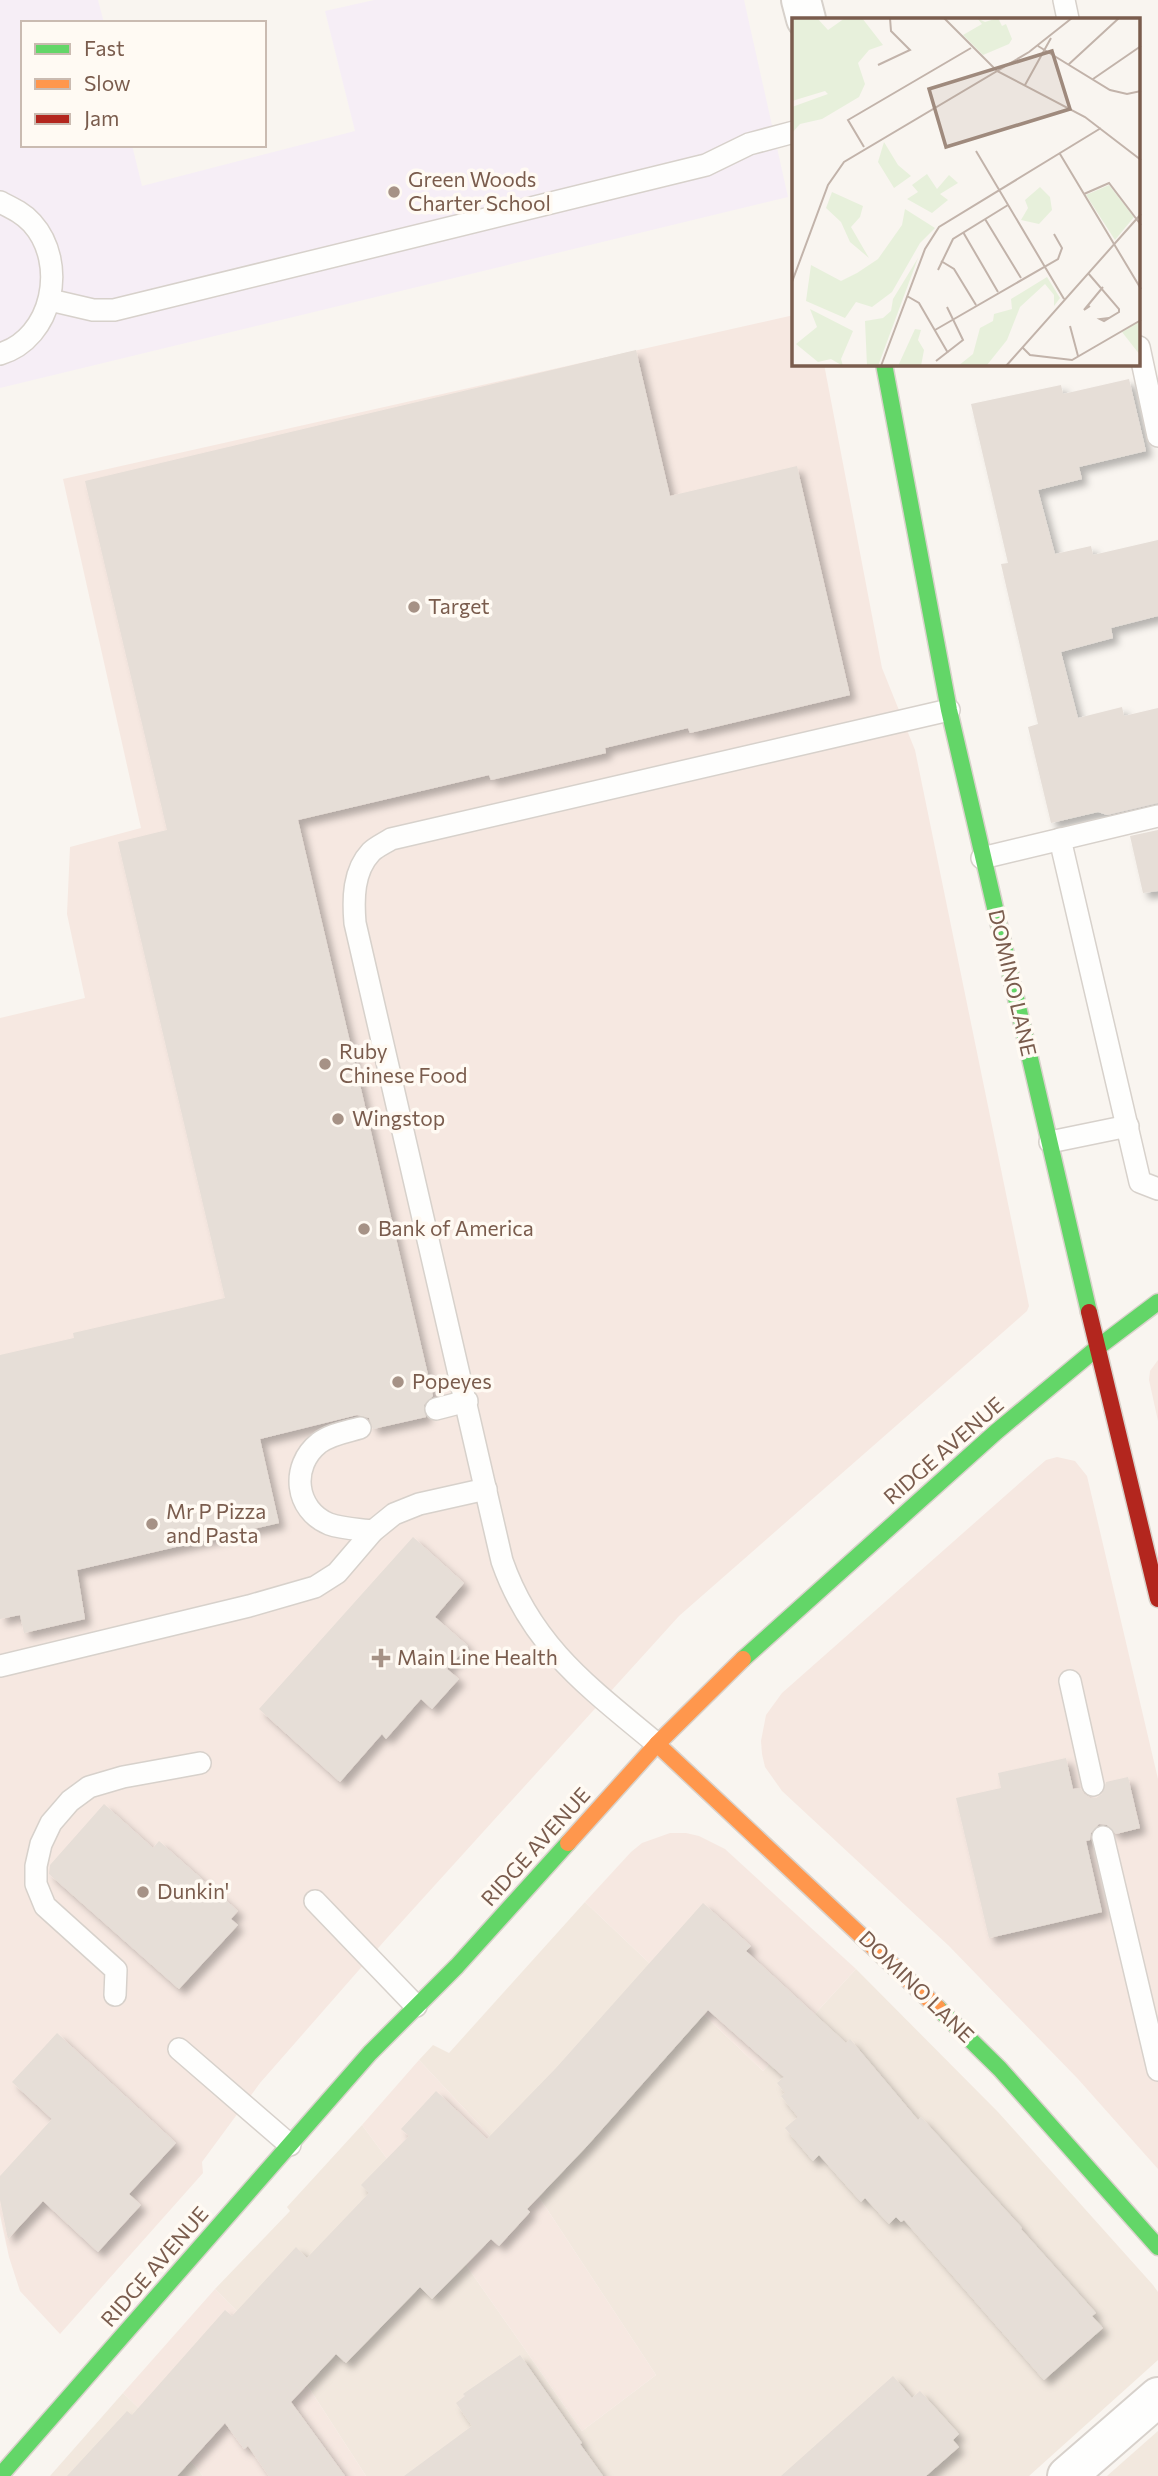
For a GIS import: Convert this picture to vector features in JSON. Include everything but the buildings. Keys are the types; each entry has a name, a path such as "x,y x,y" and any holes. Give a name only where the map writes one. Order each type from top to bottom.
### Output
{"street":[{"path":"801,0 806,18"},
{"name":"DOMINO LANE","path":"884,366 949,710 1097,1348 1155,1571 1158,1598"},
{"name":"RIDGE AVENUE","path":"1,2475 362,2061 457,1966 657,1744 751,1651 996,1432 1097,1348 1158,1302"},
{"name":"DOMINO LANE","path":"657,1744 913,1983 991,2060 1158,2247"},
{"path":"1067,2476 1158,2397"}],"lane":[{"path":"1064,0 1068,18"},
{"path":"50,300 93,310 114,310 706,165 749,144 792,133"},
{"path":"0,202 19,211 33,224 44,241 52,283 50,300 41,322 26,341 0,354"},
{"path":"1140,352 1158,436"},
{"path":"657,1744 574,1675 543,1639 525,1614 502,1561 355,923 353,898 359,872 371,852 391,839 949,710"},
{"path":"982,858 1158,816"},
{"path":"1060,839 1140,1182 1158,1189"},
{"path":"1050,1142 1128,1126"},
{"path":"436,1409 467,1401"},
{"path":"360,1428 329,1437 317,1444 301,1469 299,1486 304,1502 313,1514 321,1519 345,1528 373,1531"},
{"path":"0,1666 288,1596 315,1587 337,1573 373,1531 394,1514 419,1504 486,1489"},
{"path":"1070,1681 1093,1785"},
{"path":"116,1995 116,1970 44,1906 36,1884 36,1866 41,1844 51,1823 70,1801 89,1787 122,1777 200,1763"},
{"path":"1103,1837 1158,2070"},
{"path":"315,1901 416,2006"},
{"path":"180,2049 290,2145"}],"shaded area":[{"name":"Green Woods Charter School","path":"0,0 98,0 103,21 21,21 21,147 132,147 142,186 355,131 325,11 374,0 744,0 788,197 0,388"},
{"path":"792,315 792,366 824,366 882,668 915,750 1029,1306 1027,1311 679,1616 387,1938 260,2083 202,2162 203,2173 60,2334 20,2291 0,2215 0,1018 85,998 67,914 70,847 141,828 63,479"},
{"path":"1158,1360 1158,1421 1149,1380 1150,1371"},
{"path":"1057,1457 1075,1461 1087,1476 1158,1779 1158,2169 1078,2079 949,1946 782,1791 765,1767 762,1754 761,1741 766,1715 782,1693 1046,1460"},
{"path":"670,1833 699,1836 725,1849 856,1969 763,2071 585,1902 642,1843"},
{"path":"585,1902 763,2071 856,1969 998,2112 1153,2285 1158,2292 1158,2360 1029,2476 366,2476 302,2377 215,2289 290,2211 287,2207 362,2125 466,2265 582,2431 656,2375 520,2168 419,2060 433,2045 449,2053"},
{"path":"419,2060 520,2168 656,2375 582,2431 466,2265 362,2125"},
{"path":"215,2289 302,2377 366,2476 203,2476 178,2446 123,2393"},
{"path":"123,2393 178,2446 203,2476 50,2476"},
{"path":"1158,2431 1158,2476 1107,2476"}],"traffic: fast":[{"path":"884,366 949,710 1089,1312"},
{"path":"743,1659 996,1432 1097,1348 1158,1302"},
{"path":"0,2476 370,2053 457,1966 568,1843"},
{"path":"938,2008 1000,2069 1158,2247"}],"traffic: slow":[{"path":"568,1843 657,1744 743,1659"},
{"path":"657,1744 938,2008"}],"traffic: jam":[{"path":"1089,1312 1158,1599"}],"place":[{"name":"Green Woods Charter School","path":"394,192"},
{"name":"Target","path":"414,607"},
{"name":"Ruby Chinese Food","path":"325,1064"},
{"name":"Wingstop","path":"338,1119"},
{"name":"Bank of America","path":"364,1229"},
{"name":"Popeyes","path":"398,1382"},
{"name":"Mr P Pizza and Pasta","path":"152,1524"},
{"name":"Main Line Health","path":"381,1658"},
{"name":"Dunkin'","path":"143,1892"}]}
